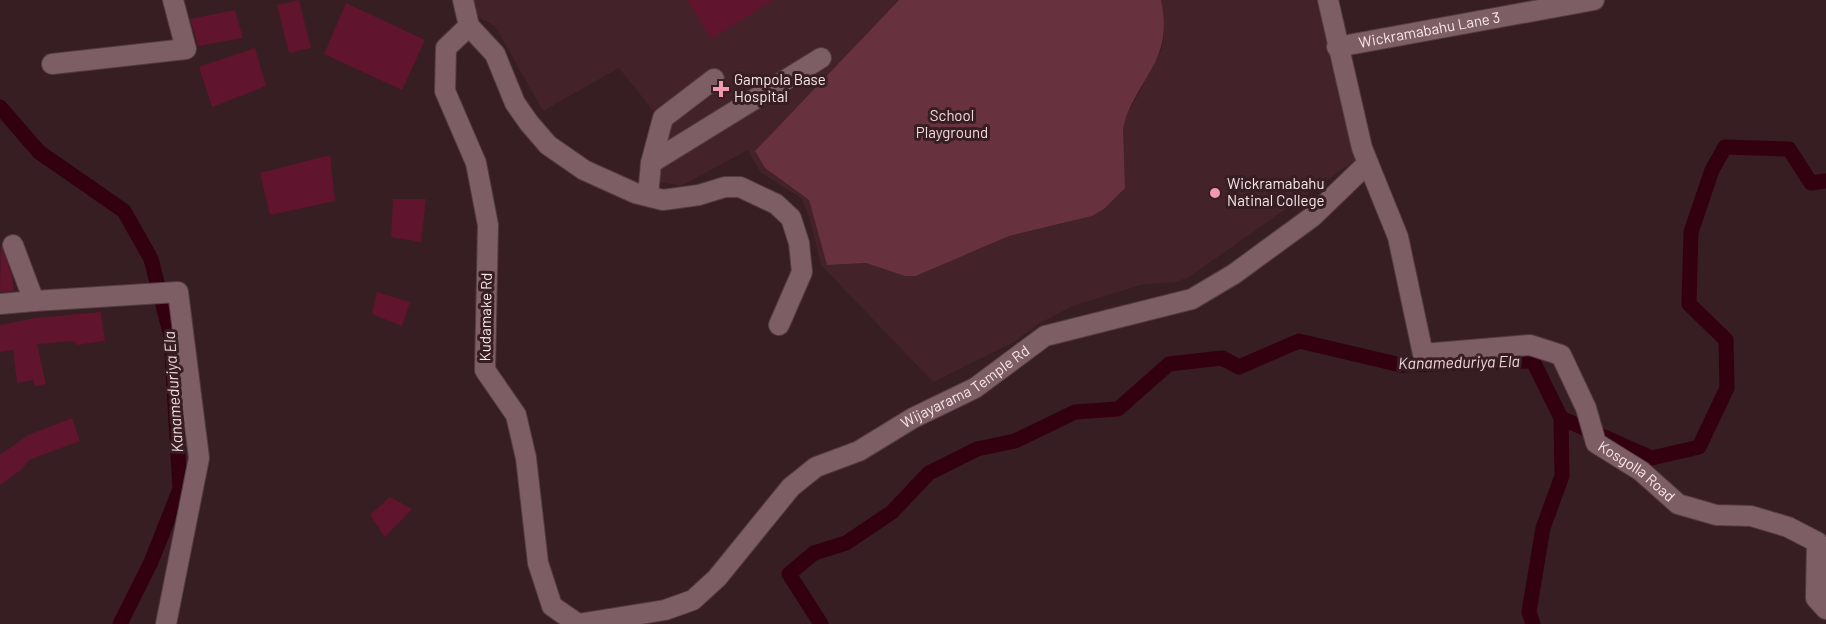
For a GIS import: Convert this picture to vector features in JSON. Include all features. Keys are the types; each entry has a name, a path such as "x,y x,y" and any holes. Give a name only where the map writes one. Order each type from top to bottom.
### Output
{"street":[{"path":"52,64 186,49 173,0"},
{"path":"463,0 469,26 495,54 515,103 548,145 584,170 635,193 663,200 699,195 725,187 740,187 776,204 791,218 799,243 802,272 778,324"},
{"path":"1328,0 1337,47 1368,163"},
{"name":"Wickramabahu Lane 3","path":"1337,47 1594,0"},
{"name":"Kudamake Rd","path":"469,26 446,48 446,91 476,163 488,225 485,370 516,415 526,458 538,563 552,606 578,624"},
{"path":"651,163 821,58"},
{"path":"648,196 651,163 663,118 714,80"},
{"name":"Wijayarama Temple Rd","path":"578,624 665,610 693,600 717,578 791,487 816,467 859,451 913,417 975,388 1046,336 1192,299 1234,274 1312,217 1368,163"},
{"name":"Kosgolla Road","path":"1368,163 1398,237 1423,354 1530,345 1561,356 1586,408 1596,443 1641,471 1678,504 1716,514 1751,516 1788,527 1817,542 1816,598 1826,609"},
{"path":"13,245 34,301"},
{"path":"0,304 177,292 199,458 166,624"}],"shaded area":[{"name":"Wickramabahu Natinal College","path":"472,0 899,0 755,151 765,168 809,200 827,265 866,263 905,276 916,276 1009,236 1069,222 1123,147 1126,117 1162,49 1164,34 1161,0 1319,0 1330,60 1357,159 1189,277 1176,282 1140,285 1073,306 1038,324 1014,342 933,382 821,265 808,213 801,198 760,172 748,150 681,186 651,180 659,118 619,68 543,111 495,26 475,15"}],"green space":[{"name":"School Playground","path":"899,0 1161,0 1164,19 1160,50 1133,101 1123,129 1125,188 1104,209 1092,216 1009,236 916,276 905,276 866,263 827,265 809,200 765,168 755,151"}],"building":[{"path":"299,0 311,48 289,53 277,5"},
{"path":"687,0 773,0 711,39"},
{"path":"346,3 425,40 402,90 324,54"},
{"path":"235,10 243,38 198,46 190,19"},
{"path":"255,48 266,86 212,107 199,67"},
{"path":"330,155 335,201 270,215 260,173"},
{"path":"393,199 426,199 421,242 391,237"},
{"path":"1,242 12,276 14,291 0,292"},
{"path":"377,292 410,302 402,326 372,314"},
{"path":"101,312 105,341 76,345 75,341 37,344 46,384 35,386 33,380 17,383 13,350 0,352 0,325 35,318"},
{"path":"72,418 80,441 29,460 21,470 0,485 0,455 28,435"},
{"path":"390,497 412,509 385,537 370,515"}],"waterway":[{"name":"Kanameduriya Ela","path":"0,107 39,152 124,211 151,259 171,336 180,489 151,562 120,624"},
{"name":"Kanameduriya Ela","path":"821,624 789,574 814,553 846,543 892,512 929,473 977,449 1015,441 1075,412 1118,409 1169,364 1222,358 1239,367 1299,341 1401,365 1533,361 1561,418 1652,458 1699,447 1727,388 1726,340 1689,304 1691,232 1712,170 1725,147 1789,149 1811,183 1826,181"},
{"path":"1533,624 1529,612 1543,528 1562,476 1561,418"}],"place":[{"name":"Gampola Base Hospital","path":"721,89"},
{"name":"Wickramabahu Natinal College","path":"1215,193"}]}
